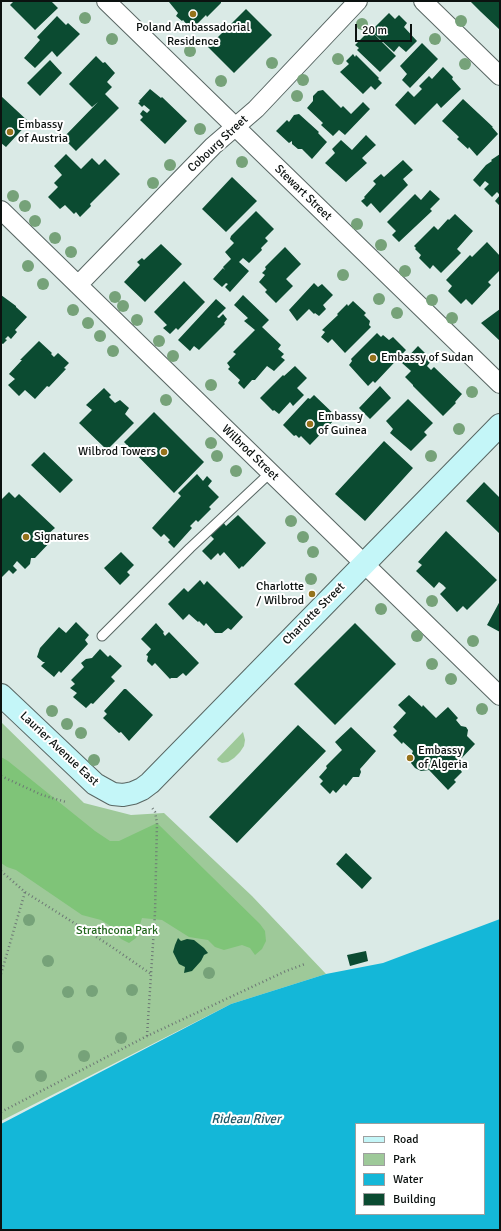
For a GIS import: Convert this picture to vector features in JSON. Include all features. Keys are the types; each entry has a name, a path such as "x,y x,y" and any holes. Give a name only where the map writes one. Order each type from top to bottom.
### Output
{"street":[{"name":"Stewart Street","path":"106,1 500,384"},
{"name":"Cobourg Street","path":"78,285 213,146 256,109 358,1"},
{"path":"423,1 500,76"},
{"name":"Wilbrod Street","path":"1,210 500,696"},
{"name":"Charlotte Street","path":"123,795 142,789 150,783 500,425"},
{"name":"Laurier Avenue East","path":"1,695 95,784 113,794 123,795"}],"lane":[{"path":"102,636 190,548 270,473"}],"path":[{"path":"1,776 42,795 66,802"},
{"path":"147,1036 154,913 157,823 155,812"},
{"path":"1,871 25,892 109,945 151,974"},
{"path":"1,974 25,892"},
{"path":"1,1112 147,1036 286,971 305,964"}],"green space":[{"name":"Strathcona Park","path":"1,722 84,803 131,815 164,813 252,896 326,974 231,1004 1,1121"},
{"path":"243,732 245,740 244,746 240,752 228,762 222,763 218,761 217,759"},
{"path":"1,757 95,831 110,841 119,841 157,823 260,924 265,931 266,941 262,949 255,955 250,948 242,945 224,950 215,947 208,940 189,937 162,920 142,918 136,938 129,943 121,939 109,925 101,920 82,915 16,870 1,863"}],"water":[{"name":"Rideau River","path":"500,919 500,1230 1,1230 1,1124 231,1004 326,974 383,963"}],"building":[{"path":"14,1 51,1 58,8 35,30 10,5"},
{"name":"Poland Ambassadorial Residence","path":"221,1 221,3 193,28 189,27 183,20 182,21 176,16 178,13 169,2"},
{"path":"470,1 500,1 500,30 481,12"},
{"path":"246,9 272,35 234,73 208,47"},
{"path":"389,13 395,19 399,15 407,23 404,27 417,41 406,52 399,46 394,52 371,31"},
{"path":"57,16 66,25 68,23 80,34 57,57 52,51 35,68 24,58 40,40 37,37"},
{"path":"370,30 396,56 380,72 357,50 359,48 355,45"},
{"path":"422,43 438,59 410,88 402,80 407,74 400,66"},
{"path":"353,54 355,57 356,55 379,78 378,79 382,83 375,90 371,86 363,94 340,72 349,64 346,61"},
{"path":"96,56 103,63 105,62 115,73 107,82 112,87 105,94 119,108 76,151 63,138 98,102 92,107 69,84"},
{"path":"50,60 62,73 40,96 27,83"},
{"path":"443,67 453,77 452,79 461,89 441,108 437,103 415,125 395,105 408,91 414,97 422,89 419,86 429,76 432,79"},
{"path":"150,89 161,98 162,97 187,121 165,144 140,120 143,117 140,114 143,110 147,113 150,110 144,105 142,107 138,103"},
{"path":"323,90 341,108 343,106 351,114 363,102 370,109 345,135 339,130 333,136 321,125 323,123 307,108 313,101 313,96 318,91"},
{"name":"Embassy of Austria","path":"1,96 29,122 6,147 1,143"},
{"path":"463,99 493,127 498,134 477,156 469,147 468,149 457,139 459,137 442,121"},
{"path":"299,114 319,132 318,133 327,142 312,159 302,149 298,149 292,144 292,141 289,143 276,131 287,120 289,122 294,115"},
{"path":"366,135 376,145 362,158 367,163 346,182 325,163 335,153 332,149 341,140 352,150"},
{"path":"66,154 81,169 92,158 99,165 105,159 120,174 90,204 91,206 80,217 76,212 74,214 65,205 60,209 48,197 58,187 54,183 62,175 54,166"},
{"path":"500,154 500,195 497,192 492,197 484,189 489,184 485,181 480,187 473,180 486,165 492,161 491,160"},
{"path":"403,160 413,170 403,179 408,185 380,213 371,203 367,207 361,201 376,184 373,181 381,174 384,177"},
{"path":"232,177 257,201 226,232 202,209"},
{"path":"430,190 440,199 430,209 432,211 399,242 392,235 396,231 387,222 415,194 421,200"},
{"path":"500,195 500,206 495,201"},
{"path":"256,211 274,229 265,238 268,241 261,248 262,250 249,263 243,258 239,262 249,271 230,292 225,287 228,284 226,283 222,287 213,279 223,268 225,270 223,267 231,259 225,252 234,243 230,239 231,236"},
{"path":"455,214 473,231 457,249 461,253 441,273 433,265 430,269 419,258 421,255 414,246 434,226 438,230"},
{"path":"487,242 500,256 500,270 488,282 491,285 472,305 466,299 461,304 448,291 452,286 446,280 470,255 472,257"},
{"path":"161,244 182,264 145,302 124,282 140,265 137,262 142,258 144,260"},
{"path":"285,247 301,264 286,279 293,286 276,303 265,292 267,290 259,282 265,275 262,273 266,269 265,267"},
{"path":"184,281 205,302 178,330 176,328 170,334 163,328 167,325 154,312"},
{"path":"314,283 318,287 322,284 333,295 323,305 326,309 319,316 315,313 314,314 309,309 297,321 289,310"},
{"path":"1,295 16,306 27,317 15,330 17,332 11,339 8,336 5,339 7,340 3,344 1,343"},
{"path":"243,295 269,320 262,327 281,345 278,349 284,354 281,357 285,360 274,371 267,366 255,380 252,380 244,389 238,383 240,380 228,369 230,367 227,363 236,354 233,352 255,330 244,321 248,318 234,305"},
{"path":"216,299 226,308 217,317 219,318 223,314 227,319 224,323 225,324 199,350 194,346 190,351 178,340"},
{"path":"353,301 366,313 364,315 370,321 369,325 371,327 345,353 332,339 328,343 321,337 325,332 322,330 347,304 348,306"},
{"path":"500,309 500,341 481,323"},
{"path":"377,333 381,337 383,335 389,340 393,337 406,350 375,383 373,381 368,386 349,365 352,361 351,359"},
{"path":"39,341 52,353 51,354 54,357 58,353 69,363 64,368 66,369 49,387 47,386 35,399 25,390 19,396 8,385 15,379 9,374 22,360 20,360"},
{"path":"418,346 432,360 427,366 431,370 434,367 462,394 455,402 456,403 443,416 405,377 411,371 402,363"},
{"path":"295,366 307,378 297,388 304,395 293,406 290,402 279,414 274,410 273,411 260,398 283,375 284,376"},
{"path":"380,386 391,398 370,419 359,408"},
{"path":"104,388 111,395 109,397 115,403 120,400 129,408 125,414 134,423 107,450 79,423 92,410 86,405"},
{"path":"314,395 337,417 310,445 301,436 299,438 296,435 294,436 283,425 308,398 310,399"},
{"path":"408,399 433,423 424,432 427,435 411,451 390,433 393,429 386,421"},
{"name":"Wilbrod Towers","path":"154,412 204,462 174,493 124,442"},
{"path":"384,441 413,468 365,521 335,494"},
{"path":"44,452 73,480 60,493 31,465"},
{"path":"197,474 203,481 207,476 212,481 208,486 219,497 209,507 211,509 198,522 196,520 190,526 192,528 174,548 168,542 170,540 164,534 161,537 152,528 181,496 178,493"},
{"path":"484,482 500,498 500,534 466,501"},
{"name":"Signatures","path":"9,492 15,498 19,494 55,528 48,534 53,539 35,558 31,558 30,564 25,569 17,561 13,566 17,570 13,574 9,570 1,578 1,500"},
{"path":"238,515 266,543 243,567 242,566 239,569 224,552 220,556 218,553 211,560 202,551 214,539 210,535 223,522 226,526"},
{"path":"446,531 497,580 467,610 463,606 457,612 440,594 446,588 443,585 439,582 434,588 416,571 422,565 418,562"},
{"path":"121,552 134,565 127,572 130,575 120,585 104,568"},
{"path":"200,580 204,585 207,581 243,617 231,630 228,628 222,633 215,633 206,623 204,626 189,614 183,620 168,604 184,588 188,592"},
{"path":"500,601 500,632 487,625"},
{"path":"76,622 89,635 85,640 88,644 61,673 59,671 54,677 41,666 45,662 37,657 40,648 59,627 66,633"},
{"path":"156,623 164,632 163,633 165,636 169,632 199,663 186,676 183,673 177,678 170,679 155,663 152,666 147,661 148,656 146,655 151,649 141,639"},
{"path":"355,623 396,664 335,725 294,684"},
{"path":"100,649 108,657 110,655 122,666 111,677 115,681 93,704 91,703 86,708 73,697 77,693 70,688 75,684 71,680 84,667 81,663 86,659 92,658"},
{"path":"124,689 126,689 153,715 129,741 121,732 119,733 103,718 107,714 104,711"},
{"path":"409,695 422,707 423,705 436,718 448,707 458,718 456,720 461,726 466,727 468,730 467,736 475,744 459,761 462,763 458,767 462,772 454,780 456,782 448,790 429,770 421,771 415,768 411,763 413,751 403,742 402,744 393,735 397,731 393,727 406,713 398,705"},
{"path":"298,725 326,751 237,843 209,817"},
{"path":"351,727 376,751 360,769 361,772 359,777 353,777 346,786 344,784 336,793 333,790 330,794 320,784 323,781 319,777 327,768 326,766 342,750 335,742"},
{"path":"346,853 372,878 362,889 336,864"},
{"path":"178,938 181,941 187,939 194,940 208,953 204,955 192,971 184,973 185,967 179,964 173,952"},
{"path":"366,951 368,961 350,966 347,955"}],"place":[{"name":"Poland Ambassadorial Residence","path":"193,14"},
{"name":"Embassy of Austria","path":"10,132"},
{"name":"Embassy of Sudan","path":"373,358"},
{"name":"Embassy of Guinea","path":"310,424"},
{"name":"Wilbrod Towers","path":"164,452"},
{"name":"Signatures","path":"26,537"},
{"name":"Charlotte / Wilbrod","path":"312,594"},
{"name":"Embassy of Algeria","path":"410,758"}]}
